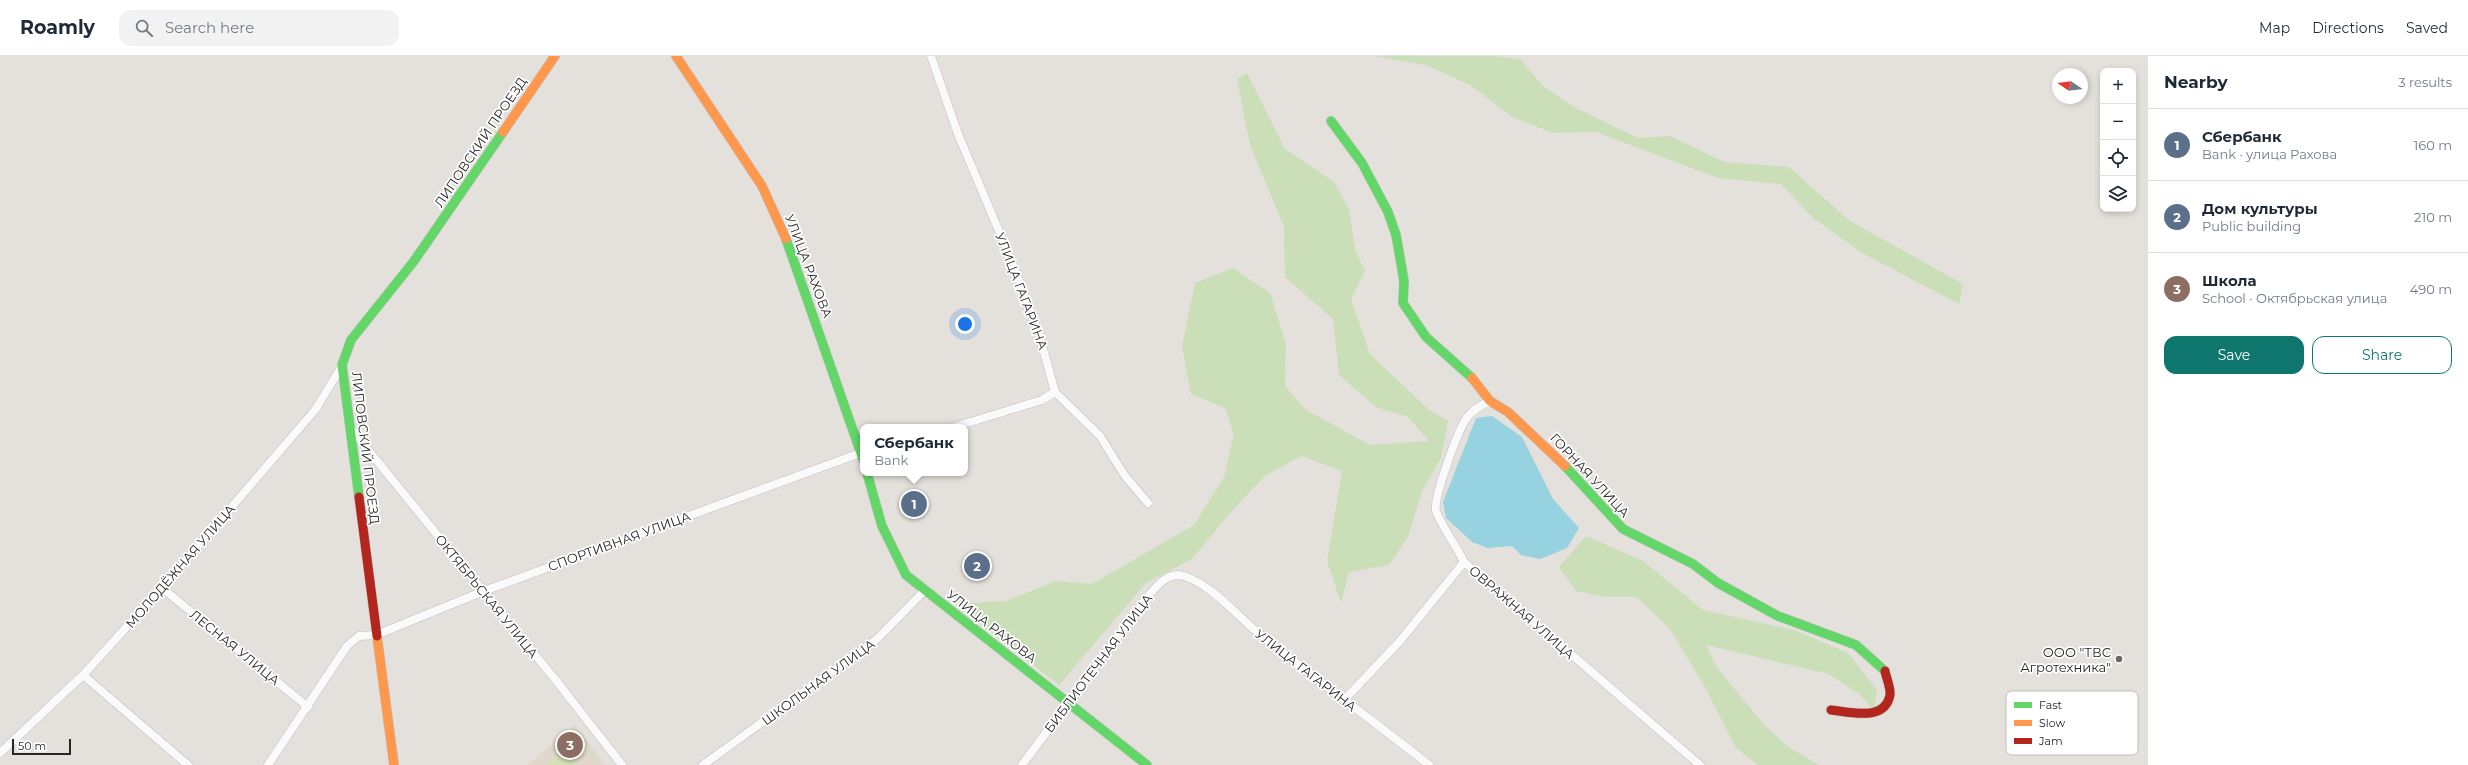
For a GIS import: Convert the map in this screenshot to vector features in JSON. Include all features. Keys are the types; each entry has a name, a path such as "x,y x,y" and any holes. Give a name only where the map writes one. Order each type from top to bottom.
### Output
{"street":[{"name":"ЛИПОВСКИЙ ПРОЕЗД","path":"394,765 342,365 351,340 414,261 555,56"},
{"name":"УЛИЦА РАХОВА","path":"676,56 762,186 793,254 860,449"},
{"name":"УЛИЦА ГАГАРИНА","path":"931,56 958,134 1007,250 1039,334 1055,392"},
{"name":"ГОРНАЯ УЛИЦА","path":"1331,120 1362,163 1388,212 1397,239 1404,281 1403,303 1412,319 1426,337 1473,379 1490,401 1508,412 1550,449 1623,529 1693,564 1718,583 1778,616 1856,645 1884,668 1890,694 1885,706 1876,712 1863,714 1831,710"},
{"name":"МОЛОДЁЖНАЯ УЛИЦА","path":"0,753 83,675 162,588 315,410 342,365"},
{"path":"964,424 1042,400 1055,392 1100,436 1125,476 1148,503"},
{"path":"1464,562 1436,511 1435,501 1454,446 1466,419 1478,407 1490,401"},
{"name":"ОКТЯБРЬСКАЯ УЛИЦА","path":"350,428 484,591 622,765"},
{"name":"СПОРТИВНАЯ УЛИЦА","path":"268,765 308,707 347,646 359,636 376,635 484,591 860,456"},
{"name":"УЛИЦА РАХОВА","path":"868,476 882,526 906,575 1147,765"},
{"name":"ОВРАЖНАЯ УЛИЦА","path":"1345,699 1400,641 1464,562 1700,765"},
{"name":"БИБЛИОТЕЧНАЯ УЛИЦА","path":"1022,765 1145,600 1163,580 1172,576 1183,576"},
{"name":"УЛИЦА ГАГАРИНА","path":"1183,576 1205,586 1266,640 1345,699 1429,765"},
{"name":"ЛЕСНАЯ УЛИЦА","path":"162,588 308,707"},
{"name":"ШКОЛЬНАЯ УЛИЦА","path":"703,765 877,640 925,590"},
{"path":"83,675 188,765"}],"shaded area":[{"path":"575,725 605,765 527,765"}],"green space":[{"path":"1374,56 1492,56 1520,59 1543,86 1572,106 1638,138 1670,136 1724,162 1789,167 1850,221 1963,284 1959,304 1862,253 1813,218 1781,184 1718,178 1596,132 1553,133 1512,117 1472,86 1426,65"},
{"path":"1247,73 1285,149 1334,182 1349,209 1355,250 1365,271 1351,299 1370,354 1428,409 1448,421 1441,458 1422,491 1408,537 1389,565 1349,572 1341,603 1327,561 1342,471 1301,456 1265,476 1229,514 1192,559 1146,583 1059,685 956,604 1006,601 1056,581 1092,584 1194,525 1224,477 1234,434 1225,408 1191,394 1182,346 1195,283 1233,268 1270,293 1286,344 1285,386 1306,410 1370,445 1429,441 1408,417 1376,407 1339,375 1333,319 1285,277 1284,227 1250,145 1237,79"},
{"path":"1586,536 1643,561 1703,610 1794,630 1848,653 1877,690 1874,710 1858,693 1828,674 1706,645 1717,668 1766,727 1790,748 1819,765 1758,765 1736,748 1706,689 1670,629 1637,597 1606,597 1576,591 1559,567"},
{"path":"565,751 576,765 546,765"}],"water":[{"path":"1492,416 1522,437 1553,499 1579,528 1567,548 1540,559 1521,555 1512,546 1488,548 1472,542 1446,518 1443,502 1476,418"}],"traffic: fast":[{"path":"1331,121 1362,163 1388,212 1396,235 1404,281 1403,303 1426,337 1472,378"},
{"path":"359,497 342,365 351,340 414,261 503,132"},
{"path":"786,239 860,450"},
{"path":"1565,466 1623,529 1693,564 1718,583 1778,616 1856,645 1885,671"},
{"path":"868,476 882,526 906,575 1147,765"}],"traffic: slow":[{"path":"503,132 555,56"},
{"path":"676,56 762,186 786,239"},
{"path":"1472,378 1490,401 1508,412 1565,466"},
{"path":"377,636 394,765"}],"traffic: jam":[{"path":"359,497 377,636"},
{"path":"1831,710 1866,713 1881,709 1887,703 1890,695 1885,671"}],"place":[{"name":"Сбербанк","path":"914,504"},
{"name":"Дом культуры","path":"977,566"},
{"name":"ООО \"ТВС Агротехника\"","path":"2119,659"},
{"name":"Школа","path":"570,745"}]}
